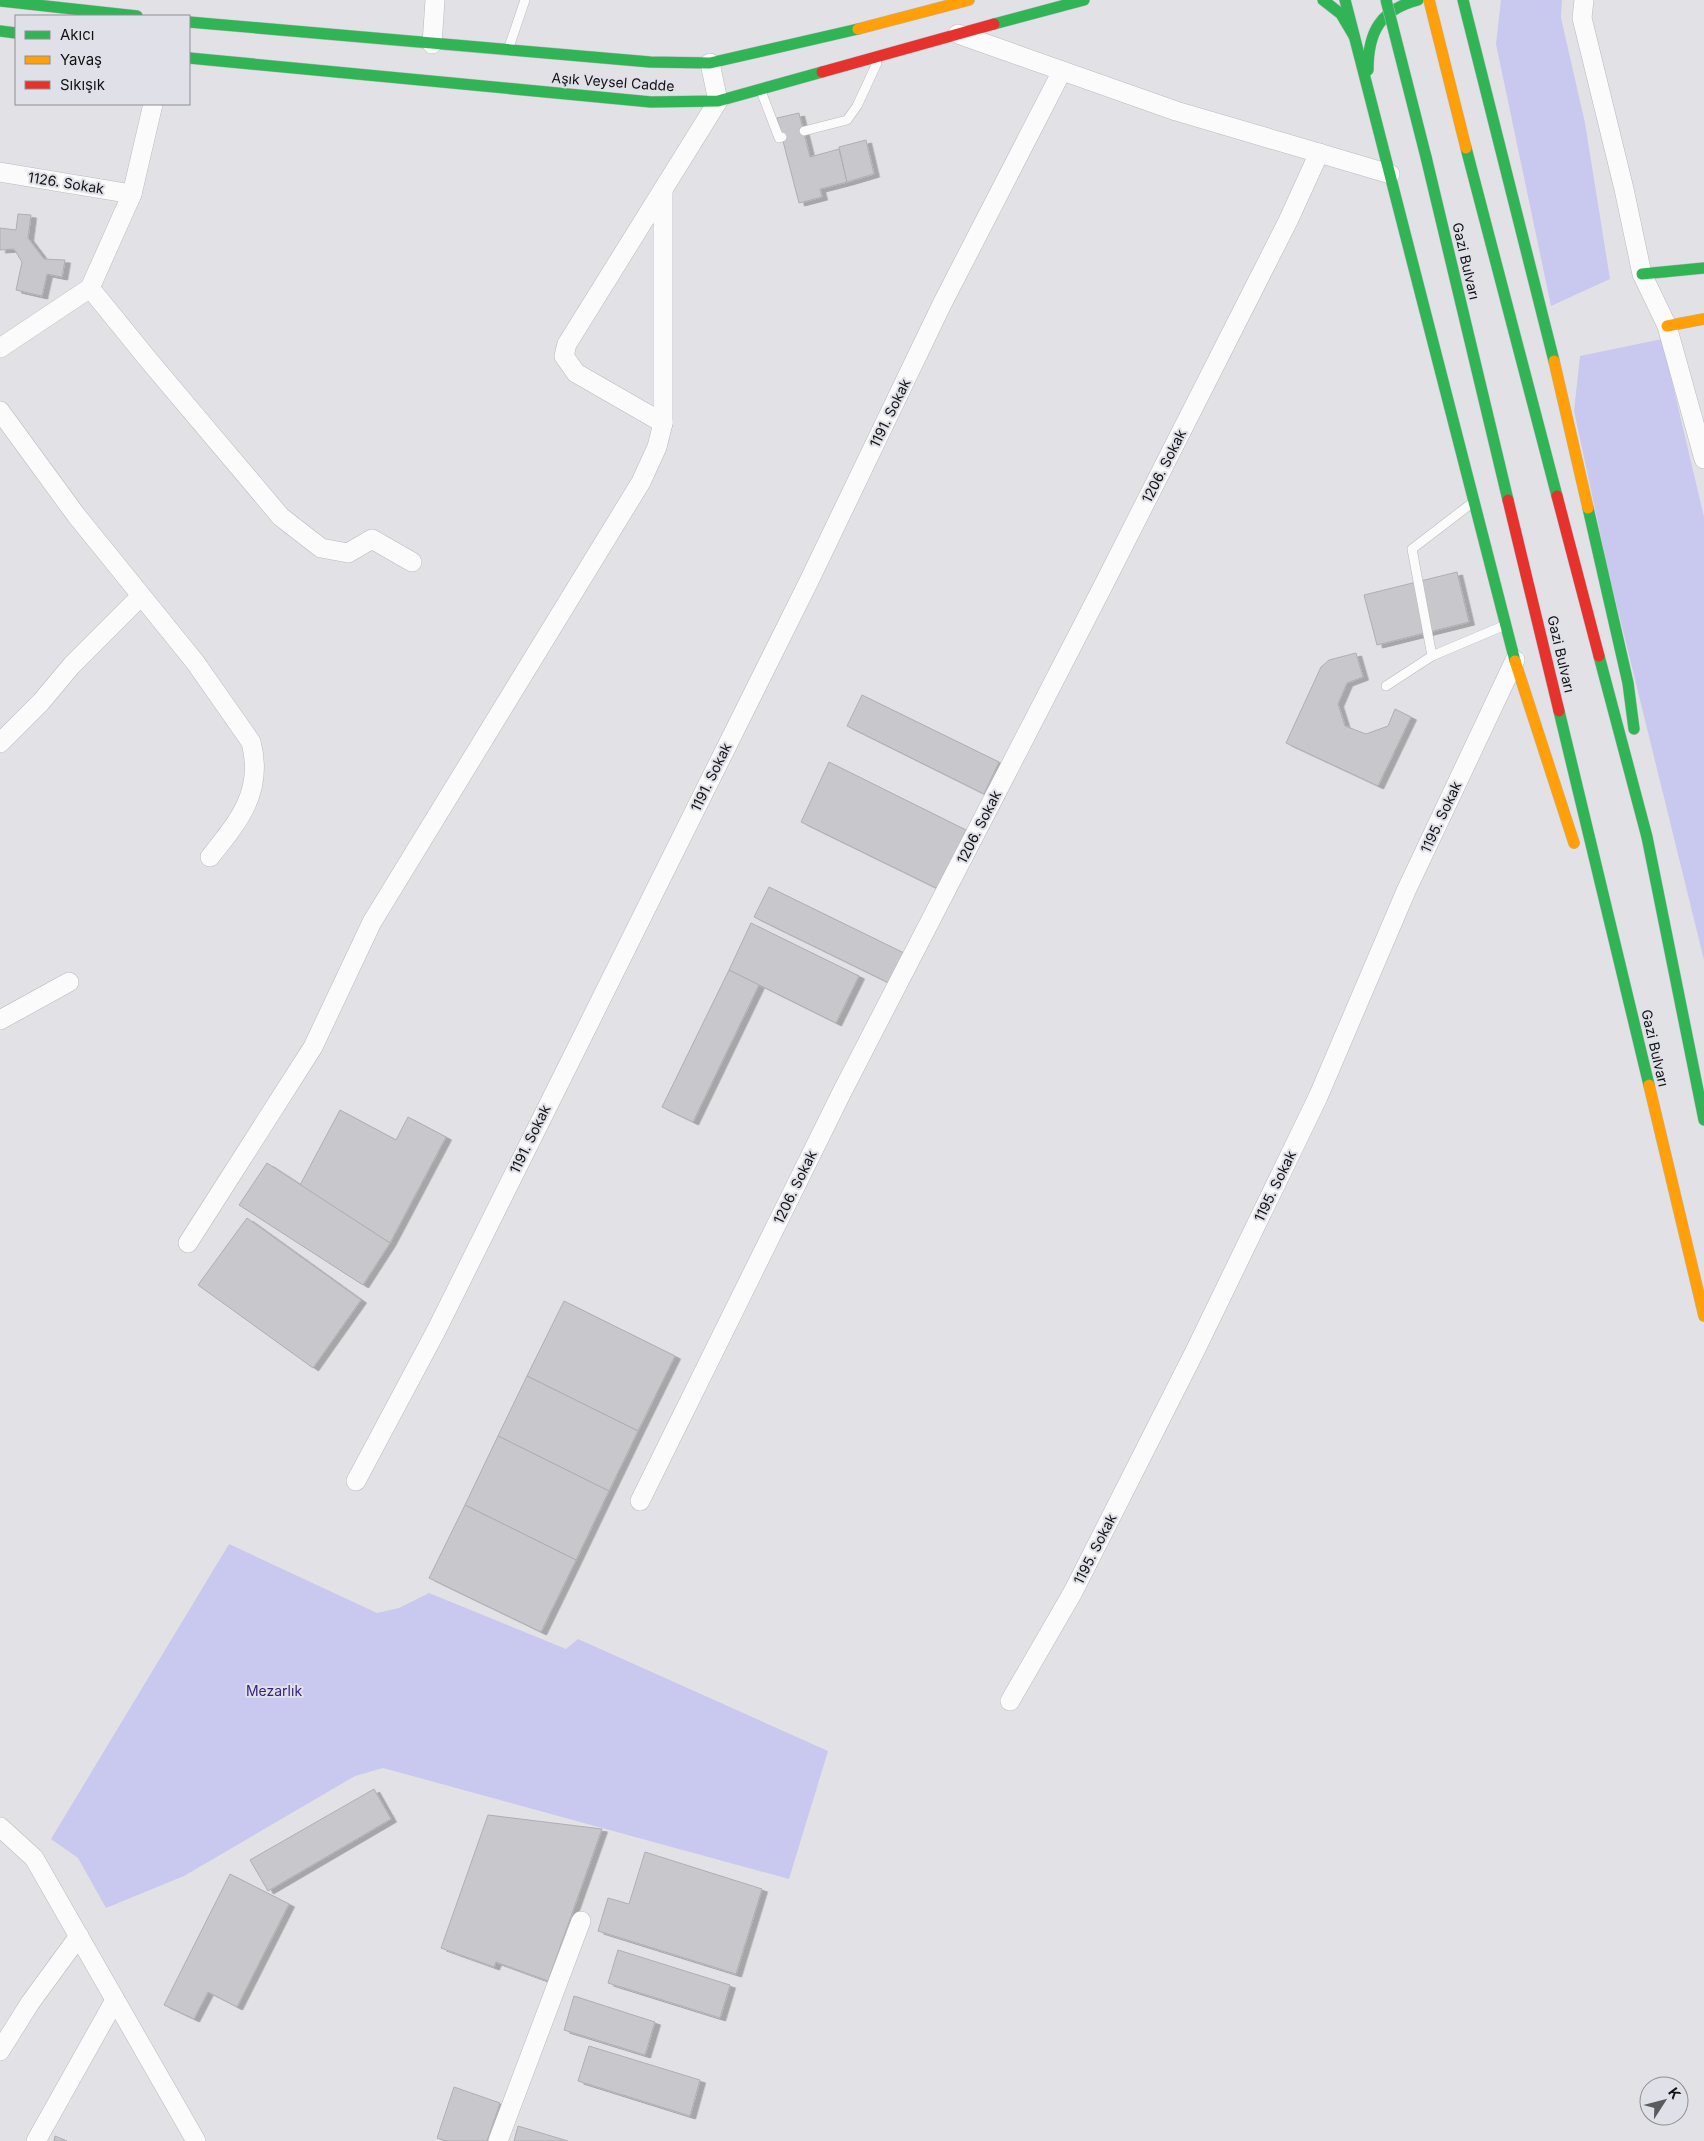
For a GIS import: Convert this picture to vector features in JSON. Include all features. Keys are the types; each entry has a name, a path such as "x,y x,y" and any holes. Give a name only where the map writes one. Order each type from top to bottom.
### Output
{"main road":[{"name":"Aşık Veysel Cadde","path":"190,22 508,50 637,66 710,63 894,21 969,0"},
{"name":"Aşık Veysel Cadde","path":"190,58 718,101 1084,0"},
{"path":"1323,0 1341,14 1355,40"},
{"path":"1345,0 1515,660 1578,857"},
{"name":"Gazi Bulvarı","path":"1386,0 1426,157 1704,1316"},
{"path":"1367,84 1370,39 1389,12 1400,4 1418,0 1437,4 1447,16"},
{"name":"Gazi Bulvarı","path":"1429,0 1522,365 1648,837 1703,1115"},
{"path":"1463,0 1550,341 1628,683 1648,837"},
{"path":"0,1 116,7 135,15"},
{"path":"1476,54 1478,9"},
{"path":"1457,28 1480,70"},
{"path":"0,31 15,33"},
{"path":"1642,274 1704,268"},
{"path":"1667,326 1704,319"},
{"path":"1593,904 1639,1045"}],"street":[{"path":"432,44 435,0"},
{"path":"1584,0 1582,18 1624,189 1642,274 1667,326 1704,459"},
{"path":"956,34 1176,111 1390,174"},
{"path":"663,423 576,373 564,356 567,344 718,101 710,63"},
{"name":"1191. Sokak","path":"356,1481 436,1331 809,581 942,304 1062,71"},
{"path":"0,348 90,288 132,194 153,105"},
{"name":"1206. Sokak","path":"640,1501 842,1092 1106,580 1288,221 1319,153"},
{"name":"1126. Sokak","path":"0,172 132,194"},
{"path":"188,1243 313,1047 372,922 641,482 657,447 663,423 663,192"},
{"path":"90,288 281,517 321,548 348,553 372,540 412,562"},
{"path":"0,411 76,515 195,662 251,742 255,757 253,789 247,807 210,857"},
{"path":"0,743 41,702 72,665 141,596"},
{"name":"1195. Sokak","path":"1010,1700 1077,1583 1195,1351 1318,1097 1406,891 1515,660"},
{"path":"0,1020 69,982"},
{"path":"0,1827 34,1858 196,2141"},
{"path":"498,2141 581,1921"},
{"path":"0,2051 30,2003 79,1936"},
{"path":"36,2141 115,2000"}],"lane":[{"path":"508,50 526,0"},
{"path":"804,131 847,120 857,106 881,55"},
{"path":"760,89 778,138 782,137"},
{"path":"1432,656 1412,549 1474,501"},
{"path":"1386,686 1432,656 1506,625"}],"green space":[{"path":"1501,0 1562,0 1561,18 1585,123 1610,279 1551,306 1496,44"},
{"path":"1662,339 1704,517 1704,960 1609,574 1574,411 1580,356"},
{"name":"Mezarlık","path":"229,1544 377,1613 399,1608 429,1593 566,1649 578,1639 828,1751 789,1879 383,1768 355,1776 184,1876 106,1908 78,1858 51,1839"}],"building":[{"path":"799,113 810,157 839,149 847,182 820,189 822,197 799,203 777,118"},
{"path":"866,140 874,174 847,182 839,147"},
{"path":"18,214 31,215 28,238 44,259 65,260 62,277 47,274 42,296 16,290 22,262 14,249 0,250 0,228 16,230"},
{"path":"1457,572 1469,622 1377,645 1364,595"},
{"path":"1356,653 1363,677 1347,683 1338,704 1345,726 1366,734 1388,726 1395,709 1411,717 1378,786 1286,743 1321,667 1329,660"},
{"path":"862,695 999,762 984,794 847,726"},
{"path":"829,762 966,830 938,889 801,822"},
{"path":"769,887 906,954 891,984 754,917"},
{"path":"751,923 859,976 836,1023 729,970"},
{"path":"729,970 759,985 693,1122 662,1107"},
{"path":"340,1110 396,1140 408,1117 446,1137 390,1243 300,1185"},
{"path":"267,1163 390,1243 363,1285 239,1205"},
{"path":"247,1218 361,1300 313,1368 198,1285"},
{"path":"564,1301 675,1356 638,1431 527,1376"},
{"path":"527,1376 638,1431 609,1491 498,1436"},
{"path":"498,1436 609,1491 576,1560 465,1505"},
{"path":"465,1505 576,1560 541,1632 429,1578"},
{"path":"374,1789 391,1819 268,1891 250,1860"},
{"path":"488,1815 602,1829 548,1981 496,1962 494,1967 441,1948"},
{"path":"645,1852 762,1889 736,1974 598,1931 608,1898 629,1904"},
{"path":"230,1874 289,1904 237,2007 208,1992 194,2019 164,2005"},
{"path":"618,1950 730,1985 720,2018 608,1983"},
{"path":"574,1996 655,2022 645,2055 564,2030"},
{"path":"589,2046 700,2080 690,2116 578,2081"},
{"path":"454,2087 500,2103 487,2141 446,2141 437,2138"},
{"path":"518,2126 568,2141 514,2141"},
{"path":"55,2136 67,2141 54,2141"}],"traffic: fast":[{"path":"994,24 1084,0"},
{"path":"1323,0 1341,14 1354,36"},
{"path":"1345,0 1515,661"},
{"path":"1386,0 1426,157"},
{"path":"1368,70 1370,44 1379,24 1394,10 1418,0"},
{"path":"1463,0 1554,361"},
{"path":"0,1 128,15"},
{"path":"190,22 650,62 710,63 858,29"},
{"path":"0,31 15,33"},
{"path":"190,58 651,102 718,101 822,72"},
{"path":"1466,148 1557,496"},
{"path":"1426,157 1508,500"},
{"path":"1642,274 1704,268"},
{"path":"1588,508 1628,683 1634,729"},
{"path":"1599,656 1647,837 1704,1120"},
{"path":"1559,711 1649,1085"}],"traffic: slow":[{"path":"858,29 969,0"},
{"path":"1429,0 1466,148"},
{"path":"1667,326 1704,319"},
{"path":"1554,361 1588,508"},
{"path":"1515,661 1574,843"},
{"path":"1649,1085 1704,1316"}],"traffic: jam":[{"path":"822,72 994,24"},
{"path":"1557,496 1599,656"},
{"path":"1508,500 1559,711"}]}
